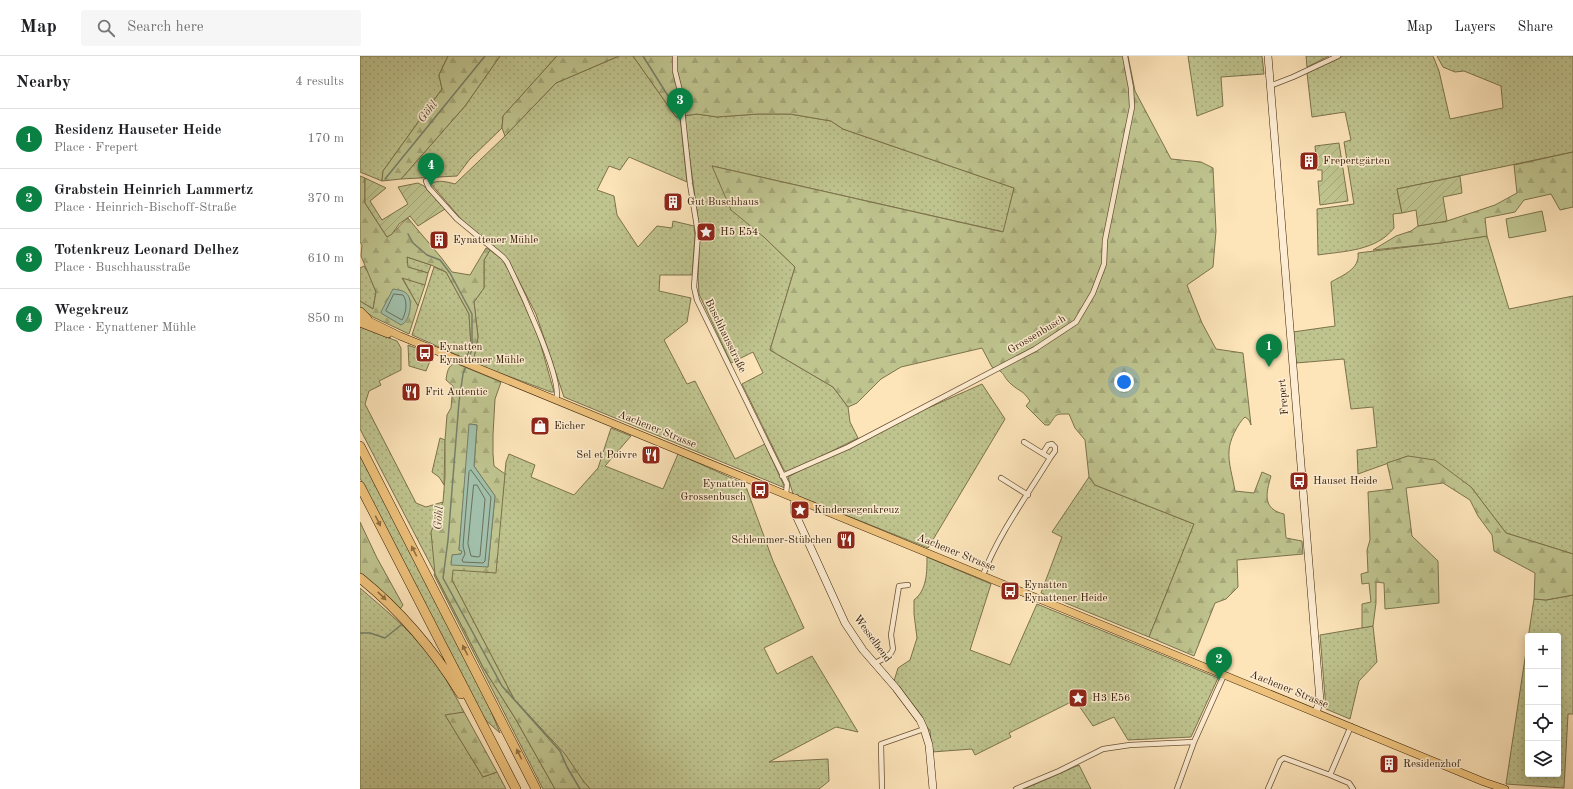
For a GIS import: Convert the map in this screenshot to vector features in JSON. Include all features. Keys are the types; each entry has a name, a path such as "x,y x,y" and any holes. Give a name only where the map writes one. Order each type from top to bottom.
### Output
{"highway":[{"path":"360,312 362,320"},
{"path":"360,446 536,789"},
{"path":"360,486 423,609 464,694 476,713 516,789"},
{"path":"360,578 379,593 403,616 432,651 464,694"}],"main road":[{"name":"Aachener Strasse","path":"362,320 983,575 1224,676 1351,726 1484,782 1505,789"}],"street":[{"name":"Buschhausstraße","path":"675,56 675,71 680,91 690,184 698,233 694,287 697,300 786,484 786,494"},
{"name":"Grossenbusch","path":"782,476 848,447 1035,349 1076,322 1093,294 1104,264 1104,240 1132,107 1131,88 1125,56"},
{"name":"Frepert","path":"1268,56 1320,701 1316,712"},
{"path":"1270,86 1338,56"},
{"path":"426,181 429,188 457,219 506,262 541,337 558,390 556,400"},
{"path":"1024,442 1050,458"},
{"path":"983,575 991,554 1006,527 1055,451 1055,447 1052,444 1048,445 1043,453"},
{"path":"1001,478 1028,495"},
{"name":"Wesselbend","path":"795,498 794,511 845,623 854,637 920,720 929,745 933,789"},
{"path":"875,663 891,653 893,648 890,635 899,586 908,585"},
{"path":"1177,789 1194,742 1224,676"},
{"path":"1330,774 1351,726"},
{"path":"882,789 881,744 924,729"},
{"path":"1016,789 1059,771 1103,749 1130,745 1194,742"},
{"path":"1268,789 1280,761 1284,758 1330,774 1349,783 1353,789"}],"green space":[{"path":"360,56 448,56 439,75 442,89 383,171 382,181 360,172"},
{"path":"448,56 500,56 465,106 401,179 382,181 383,171 442,89 439,75"},
{"path":"500,56 557,56 503,116 502,128 470,159 457,176 401,179 465,106"},
{"path":"557,56 619,56 556,83 505,136 502,128 503,116"},
{"path":"619,56 633,56 676,117 680,116 687,182 629,157 620,170 609,166 597,190 614,196 617,215 638,247 657,226 672,228 673,221 694,226 695,236 692,275 660,275 659,291 691,298 687,322 664,340 687,384 695,381 735,459 765,444 785,488 564,397 536,314 507,258 468,227 431,184 440,181 455,184 503,138 556,83"},
{"path":"633,56 1128,56 1135,91 1171,159 1201,162 1213,168 1216,231 1213,267 1187,285 1202,323 1216,349 1243,353 1251,425 1249,420 1245,417 1232,437 1229,447 1229,460 1235,491 1254,493 1262,472 1271,476 1267,500 1272,508 1277,512 1284,514 1286,538 1302,541 1303,554 1237,560 1238,587 1226,599 1215,603 1194,656 1149,637 1194,524 1095,485 1089,477 1085,440 1075,428 1069,414 1056,415 1049,425 1045,425 1026,406 1030,401 1025,395 1011,384 1002,373 992,367 982,348 901,367 881,379 857,403 848,407 833,387 770,350 795,267 765,238 731,210 712,166 1003,232 1014,188 843,129 831,121 790,114 758,114 717,117 697,114 676,117"},
{"path":"1188,56 1262,56 1264,74 1221,77 1223,106 1197,116"},
{"path":"1306,56 1329,56 1307,67"},
{"path":"1343,56 1433,56 1439,71 1450,119 1503,108 1501,86 1464,71 1455,72 1443,67 1437,56 1573,56 1573,152 1397,189 1402,213 1393,214 1394,228 1387,236 1369,246 1359,249 1318,255 1317,209 1354,204 1344,142 1351,140 1345,112 1312,117 1307,73"},
{"path":"697,114 717,117 758,114 790,114 831,121 843,129 1014,188 1004,232 712,166 765,238 795,267 770,350 833,387 848,407 850,422 858,438 788,473 784,470 742,384 763,373 753,352 731,363 699,294 698,277 700,234 684,116"},
{"path":"1339,143 1348,201 1320,205 1318,181 1322,181 1322,170 1317,170 1315,146"},
{"path":"1573,152 1573,207 1560,210 1551,194 1524,200 1515,212 1485,218 1487,236 1441,243 1373,250 1396,236 1411,231 1418,226 1447,221 1495,205 1517,193 1514,165"},
{"path":"360,176 365,178 365,203 387,237 408,218 452,272 470,275 486,248 490,250 484,260 484,288 474,302 478,337 473,363 466,359 471,346 469,314 446,272 407,257 408,267 428,273 425,285 402,278 418,306 409,334 373,317 360,308 360,301 373,309 376,292 361,256"},
{"path":"1460,176 1462,193 1443,197 1447,221 1418,226 1416,210 1402,213 1397,189"},
{"path":"365,178 386,188 370,201 382,220 408,204 398,187 418,183 424,186 445,209 418,226 410,216 399,224 392,234 387,237 365,203"},
{"path":"1542,211 1546,231 1509,238 1506,219"},
{"path":"1487,236 1509,309 1573,296 1573,554 1506,533 1471,487 1408,456 1358,474 1357,450 1377,447 1373,407 1351,409 1344,359 1296,363 1293,332 1335,326 1331,282 1354,267 1358,259 1358,253"},
{"path":"490,250 502,259 510,273 538,335 554,392 473,363 478,337 474,302 484,288 484,260"},
{"path":"407,257 431,265 428,273 407,267"},
{"path":"364,266 376,292 373,309 360,301 360,268"},
{"path":"434,267 446,272 469,314 471,346 466,359 412,335"},
{"path":"402,277 425,285 418,306"},
{"path":"360,327 397,341 401,348 401,370 379,381 381,385 369,391 365,404 416,503 426,507 443,502 435,574 484,669 515,718 555,789 543,789 434,575 435,573 360,429"},
{"path":"408,345 426,352 430,361 426,371 409,366"},
{"path":"455,363 501,382 495,399 493,454 494,466 505,474 496,573 453,570 452,580 514,699 565,754 590,789 555,789 515,718 484,669 435,574 431,532 443,502 447,415 451,408 453,386 446,380 448,370","holes":["470,424 477,425 474,466 495,496 488,567 452,555 461,554 462,551 459,550"]},
{"path":"982,384 1005,419 928,548 793,494 788,477 858,439"},
{"path":"611,428 631,436 605,466 663,489 678,454 745,484 773,561 804,628 764,648 777,674 812,656 858,732 836,727 769,762 828,759 829,781 819,789 590,789 514,699 452,580 452,570 501,511 506,462 509,454 535,465 531,477 574,495 598,468"},
{"path":"440,438 445,440 444,485 439,477 432,472"},
{"path":"360,454 488,704 500,733 482,717 360,478"},
{"path":"1408,456 1435,460 1471,487 1506,533 1573,554 1573,595 1546,600 1534,599 1535,573 1494,551 1492,535 1478,516 1470,500 1443,483 1406,488 1412,536 1438,561 1439,603 1385,609 1384,583 1376,582 1376,603 1373,626 1362,628 1362,604 1371,602 1369,583 1362,584 1361,574 1368,572 1367,550 1370,540 1368,492 1393,489 1387,463"},
{"path":"1089,477 1095,485 1194,524 1149,637 1041,593 1062,537 1052,532"},
{"path":"360,522 377,558 403,605 400,609 360,574"},
{"path":"927,557 991,584 970,650 1010,665 1037,604 1218,678 1191,737 1128,740 1114,717 1093,726 1075,700 1009,733 1011,737 975,755 972,749 932,752 930,731 894,681 898,668 910,660 917,638 914,600 922,591 924,586"},
{"path":"360,588 404,626 438,666 464,712 446,716 483,777 497,772 506,789 360,789"},
{"path":"1573,595 1573,714 1568,714 1564,788 1506,784 1525,659 1525,777 1561,777 1561,633 1528,633 1534,599 1546,600"},
{"path":"1373,626 1377,662 1359,681 1350,719 1326,709 1320,635"},
{"path":"464,712 497,772 483,777 445,715"},
{"path":"1079,765 1091,789 1024,789"}],"water":[{"path":"393,289 405,292 410,300 409,315 407,320 401,325 381,313"},
{"path":"469,424 477,425 474,466 495,496 488,567 451,565 452,555 461,554 462,551 459,550"}],"waterway":[{"name":"Göhl","path":"385,179 485,56"},
{"path":"643,56 675,107"},
{"name":"Göhl","path":"408,234 413,243 427,255 440,260 450,273 472,314 472,349 468,361"},
{"name":"Göhl","path":"466,366 463,374 459,402 448,540 443,578 502,686 560,751 567,767 580,789"},
{"path":"360,633 370,633 385,638 401,625"}],"place":[{"name":"Totenkreuz Leonard Delhez","path":"680,121"},
{"name":"Frepertgärten","path":"1309,161"},
{"name":"Wegekreuz","path":"431,186"},
{"name":"Gut Buschhaus","path":"673,202"},
{"name":"H5 E54","path":"706,232"},
{"name":"Eynattener Mühle","path":"439,240"},
{"name":"Eynatten Eynattener Mühle","path":"425,353"},
{"name":"Residenz Hauseter Heide","path":"1269,367"},
{"name":"Frit Autentic","path":"411,392"},
{"name":"Eicher","path":"540,426"},
{"name":"Sel et Poivre","path":"651,455"},
{"name":"Hauset Heide","path":"1299,481"},
{"name":"Eynatten Grossenbusch","path":"760,490"},
{"name":"Kindersegenkreuz","path":"800,510"},
{"name":"Schlemmer-Stübchen","path":"846,540"},
{"name":"Eynatten Eynattener Heide","path":"1010,591"},
{"name":"Grabstein Heinrich Lammertz","path":"1219,680"},
{"name":"H3 E56","path":"1078,698"},
{"name":"Residenzhof","path":"1389,764"}]}
